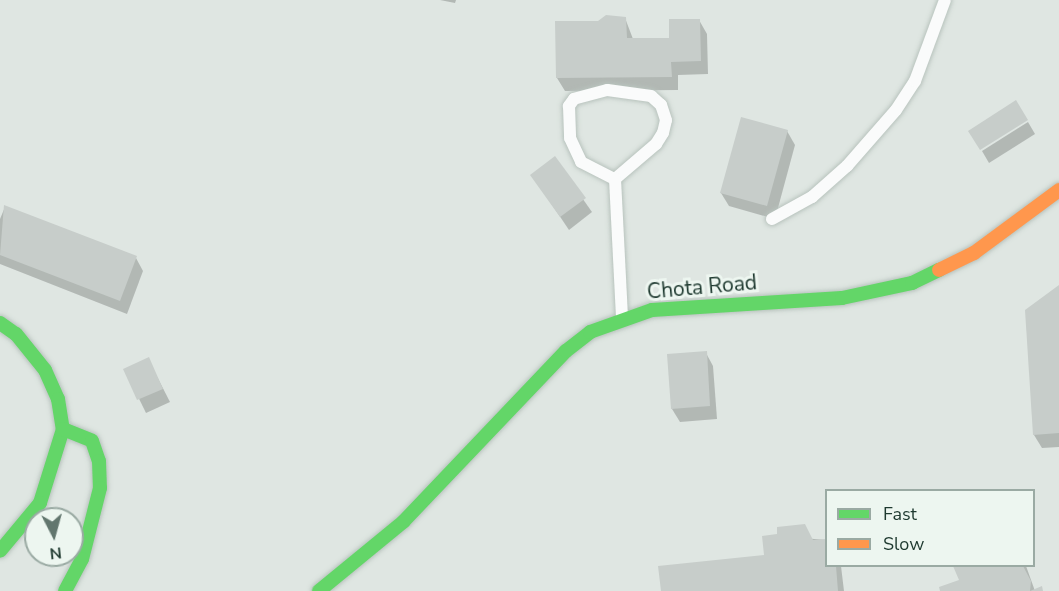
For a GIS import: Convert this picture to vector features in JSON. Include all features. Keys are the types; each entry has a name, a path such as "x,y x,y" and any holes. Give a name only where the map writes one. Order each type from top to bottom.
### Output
{"street":[{"name":"Chota Road","path":"319,591 361,560 403,522 566,351 590,332 622,318 652,310 842,298 912,283 974,253 1059,190"},
{"path":"0,323 16,334 45,370 58,399 63,429 40,503 0,551"},
{"path":"63,429 92,441 99,461 100,488 82,559 66,591"}],"lane":[{"path":"772,219 812,197 847,166 896,111 915,81 945,0"},
{"path":"607,90 651,96 661,105 666,120 656,144 615,179 581,162 570,138 569,106 574,99 589,92 607,90"},
{"path":"615,179 622,318"}],"building":[{"path":"606,15 626,17 627,38 669,38 669,19 700,19 701,61 671,62 672,77 556,78 555,21 598,21"},
{"path":"1016,100 1028,120 980,150 968,131"},
{"path":"741,117 788,130 767,206 720,193"},
{"path":"555,156 586,198 560,217 530,175"},
{"path":"4,205 137,256 120,301 0,255"},
{"path":"1059,285 1059,433 1033,435 1025,310"},
{"path":"707,351 710,406 671,409 667,354"},
{"path":"149,357 163,389 137,400 123,369"},
{"path":"805,524 813,540 825,539 825,567 836,567 838,591 661,591 658,566 764,555 762,536 777,534 777,527"},
{"path":"953,567 1024,567 1031,581 1030,591 940,591 939,587 959,580"},
{"path":"1042,586 1043,591 1030,591"}],"traffic: fast":[{"path":"319,591 403,522 566,351 590,332 652,310 842,298 912,283 939,270"},
{"path":"0,323 16,334 45,370 58,399 63,429 40,503 0,551"},
{"path":"63,429 92,441 99,461 100,488 82,559 65,591"}],"traffic: slow":[{"path":"939,270 974,253 1059,190"}]}
